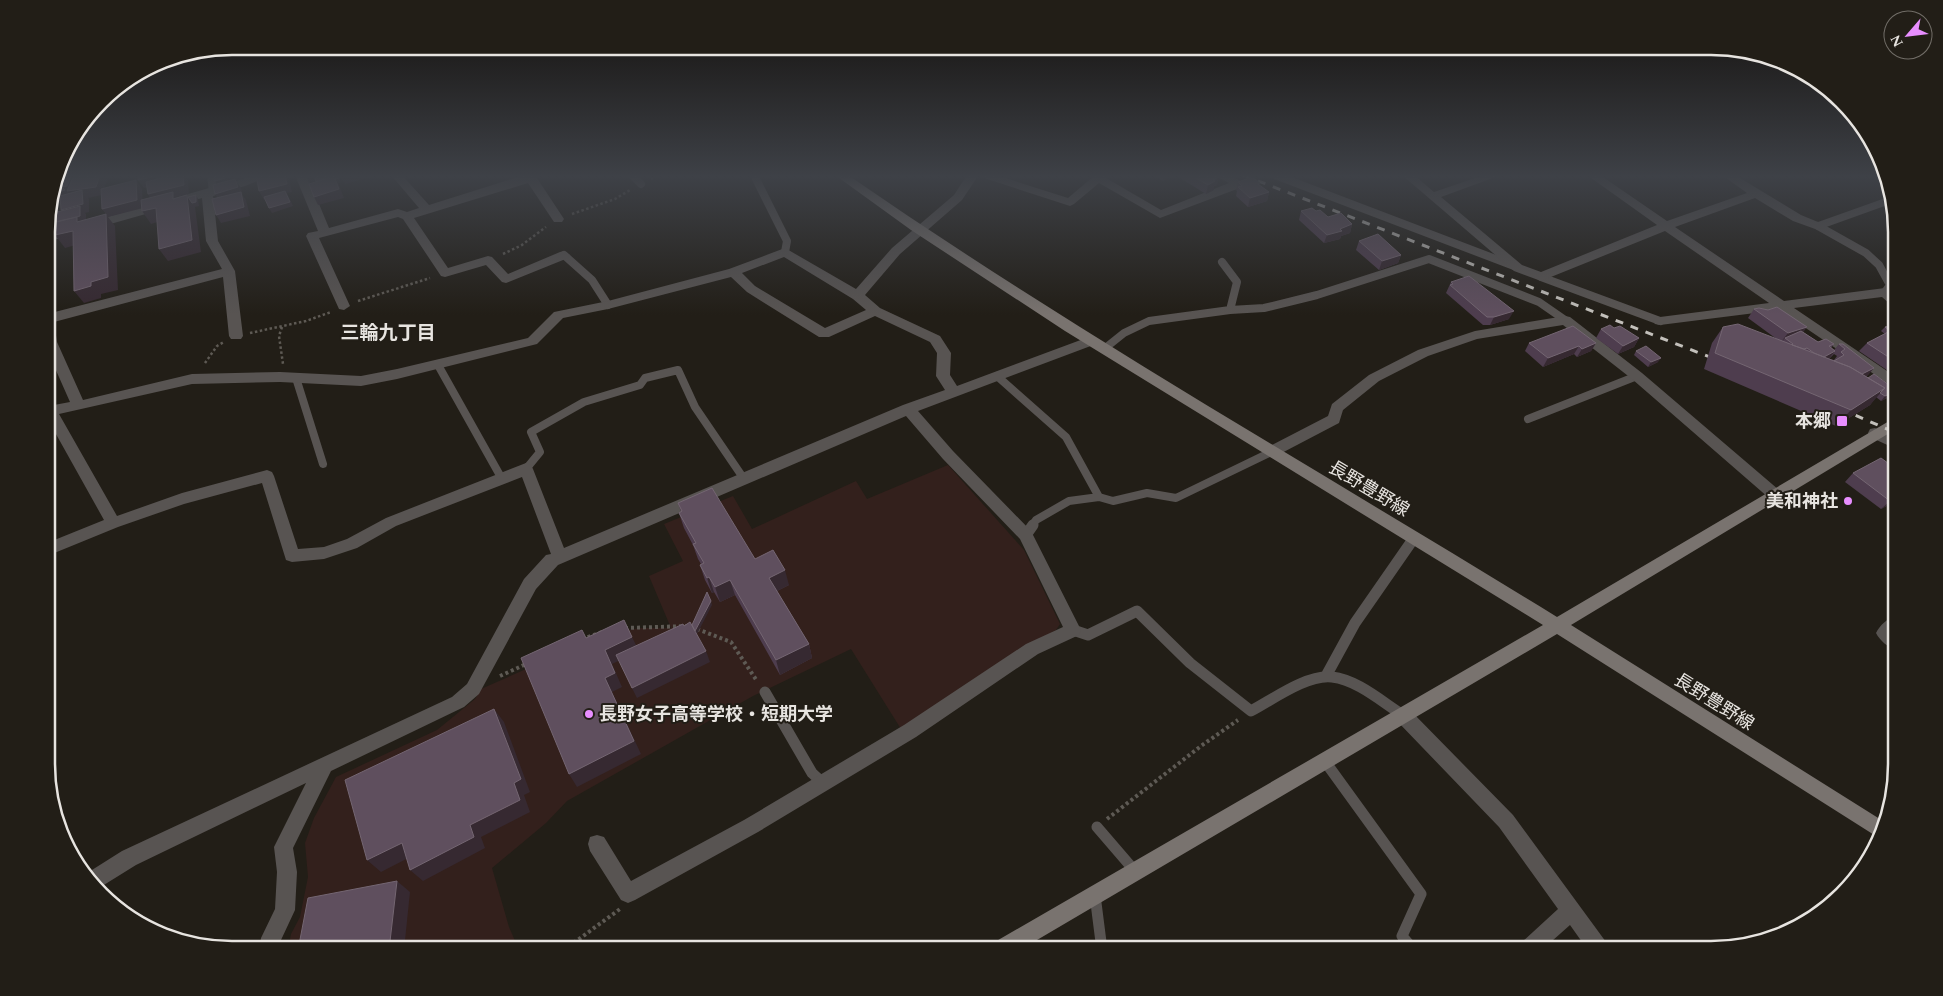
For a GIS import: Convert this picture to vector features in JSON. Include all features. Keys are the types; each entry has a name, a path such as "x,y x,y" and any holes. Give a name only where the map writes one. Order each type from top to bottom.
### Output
{"main road":[{"name":"長野豊野線","path":"905,221 1098,345 1271,452 1558,625 1877,827"},
{"path":"1015,941 1134,870 1558,625 1888,427"}],"street":[{"path":"55,236 107,221"},
{"path":"211,221 212,241 229,271 236,336"},
{"path":"320,221 325,233"},
{"path":"344,306 312,236 367,221"},
{"path":"411,221 445,273 488,260 506,279 564,255"},
{"path":"858,296 896,250 931,221"},
{"path":"1464,221 1518,268 1541,276 1678,221"},
{"path":"1659,221 1888,379"},
{"path":"1806,221 1818,226 1830,221"},
{"path":"55,408 79,406 192,379 280,377 361,380 438,364 532,341 559,315 608,305 733,272 785,252 858,296 875,311 935,339 944,353 943,376 954,392"},
{"path":"55,317 229,271"},
{"path":"733,272 751,289 824,334 875,311"},
{"path":"1660,321 1885,292 1888,294"},
{"path":"1271,452 1334,419 1337,408 1374,378 1423,353 1475,335 1565,320 1637,376 1774,494"},
{"path":"97,878 129,858 458,702 473,689 530,584 552,560 908,409 997,376 1098,345"},
{"path":"55,353 79,406"},
{"path":"597,844 628,893 751,826 910,731 1032,649 1072,630 1026,535 948,455 908,409"},
{"path":"55,421 113,523"},
{"path":"1875,434 1888,440"},
{"path":"55,547 113,523 182,499 267,476 292,556 324,553 352,544 391,522 526,469 560,557"},
{"path":"1403,715 1506,821 1593,941"},
{"path":"270,941 285,910 287,872 283,846 326,763"},
{"path":"1538,941 1571,911"}],"lane":[{"path":"777,221 787,241 785,252"},
{"path":"1396,221 1518,268"},
{"path":"1818,226 1866,253 1879,265 1888,281"},
{"path":"564,255 592,280 608,305"},
{"path":"1098,345 1149,321 1230,310 1264,308 1317,295 1429,259 1539,302 1565,320"},
{"path":"1222,262 1237,282 1230,310"},
{"path":"1541,276 1660,321"},
{"path":"1885,292 1888,288"},
{"path":"438,364 502,479"},
{"path":"526,469 540,452 531,432 584,402 640,385 645,378 678,370 695,407 744,479"},
{"path":"997,376 1066,437 1082,463 1098,497"},
{"path":"1528,419 1637,376"},
{"path":"296,378 323,464"},
{"path":"1026,535 1036,520 1069,501 1098,497 1112,501 1147,493 1176,498 1271,452"},
{"path":"1326,676 1355,623 1414,538"},
{"path":"1072,630 1088,635 1137,611 1190,663 1251,711 1303,685 1326,676 1354,684 1403,715"},
{"path":"765,692 812,773 823,783"},
{"path":"1324,760 1421,894 1402,936 1406,941"},
{"path":"1097,827 1134,870"},
{"path":"1095,894 1101,941"}],"path":[{"path":"280,377 283,368 279,336 282,326"},
{"path":"192,379 217,346 236,336"},
{"path":"617,630 686,625 731,642 765,692"},
{"path":"581,640 598,632 607,631"},
{"path":"473,689 529,663"},
{"path":"1097,827 1201,746 1251,711"},
{"path":"577,941 621,909 628,893"}],"shaded area":[{"name":"長野女子高等学校・短期大学","path":"948,465 1024,550 1060,624 1056,630 1003,660 901,729 851,649 753,696 567,801 546,823 492,868 509,927 515,941 290,941 291,934 300,917 308,877 305,843 314,818 336,777 437,730 475,699 481,689 605,634 640,628 671,628 649,576 683,561 664,524 733,496 752,529 856,481 867,499"}],"building":[{"path":"106,221 108,277 91,282 91,286 74,291 73,231 55,235 55,222"},
{"path":"157,221 190,221 192,240 159,249"},
{"path":"1312,221 1349,221 1352,224 1340,229 1342,231 1327,235"},
{"path":"1378,234 1401,255 1382,261 1359,241"},
{"path":"1469,276 1514,311 1494,317 1487,317 1450,285 1453,284 1451,282"},
{"path":"1777,307 1807,327 1788,333 1754,309 1768,310"},
{"path":"1738,324 1850,367 1885,388 1851,410 1715,353 1723,327"},
{"path":"1610,325 1614,328 1620,326 1639,338 1623,346 1601,329"},
{"path":"1573,326 1596,343 1582,349 1579,346 1548,358 1529,343"},
{"path":"1801,331 1818,342 1826,339 1834,344 1829,346 1835,351 1824,357 1807,348 1804,349 1792,345 1785,338"},
{"path":"1888,332 1888,357 1867,343"},
{"path":"1839,344 1843,344 1874,368 1862,374 1834,361 1844,355 1841,352 1845,349"},
{"path":"1646,346 1661,358 1651,362 1636,351"},
{"path":"1874,374 1888,384 1888,395 1885,396 1880,393 1885,388 1868,378"},
{"path":"1881,458 1888,463 1888,499 1853,473"},
{"path":"712,488 755,559 773,550 785,570 769,578 809,644 776,660 730,580 715,587 709,577 707,578 700,565 704,563 693,544 696,543 679,513 682,511 678,503"},
{"path":"707,592 711,601 695,631 692,625"},
{"path":"624,620 632,637 605,650 615,673 605,678 634,741 569,774 521,658 582,630 586,638"},
{"path":"690,622 706,651 632,688 616,655"},
{"path":"494,709 521,779 514,783 520,800 470,825 474,837 410,870 402,843 367,860 345,780"},
{"path":"397,881 390,941 300,941 308,898"}],"railway":[{"path":"1362,221 1720,361"},
{"path":"1841,409 1888,430"}],"place":[{"name":"本郷","path":"1842,421"},
{"name":"美和神社","path":"1848,501"},
{"name":"長野女子高等学校・短期大学","path":"589,714"}],"district":[{"name":"三輪九丁目","path":"388,333"}]}
